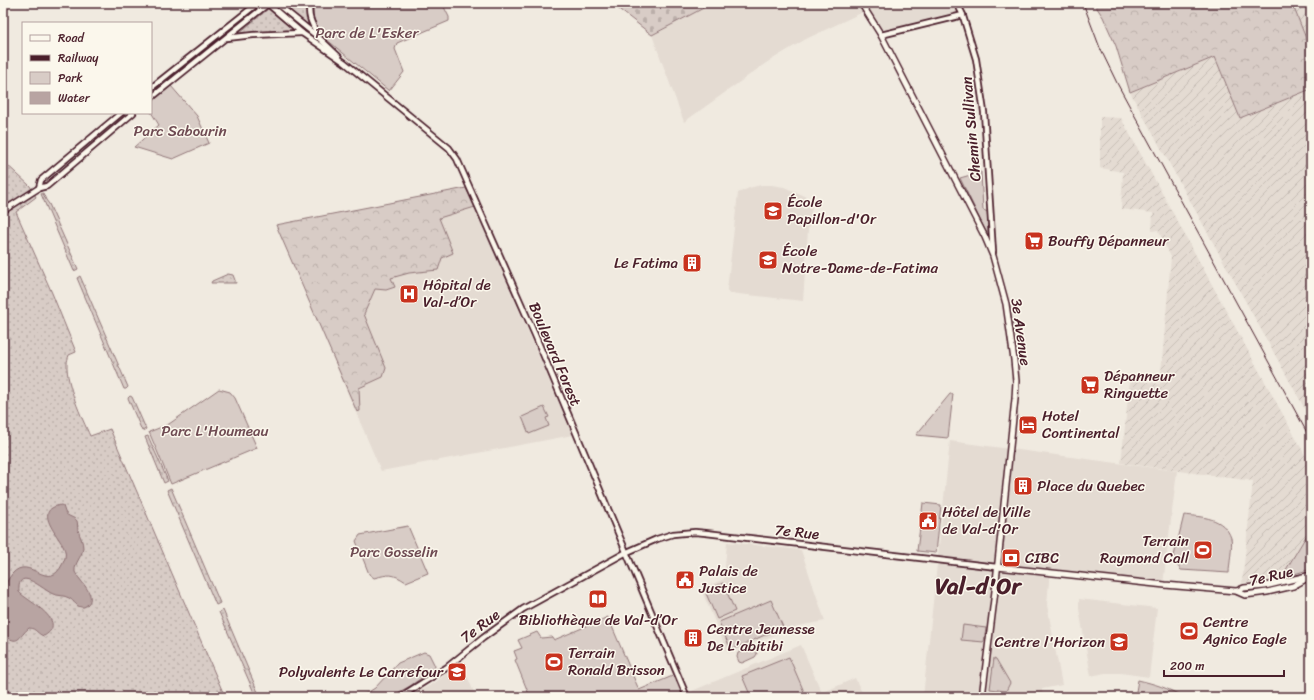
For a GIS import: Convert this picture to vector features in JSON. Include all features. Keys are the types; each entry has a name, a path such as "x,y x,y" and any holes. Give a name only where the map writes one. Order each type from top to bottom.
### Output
{"main road":[{"name":"3e Avenue","path":"861,3 881,35 985,237 993,256 1003,288 1006,304 1016,381 1015,399 982,696"},
{"name":"7e Rue","path":"997,567 1236,591 1245,594 1267,592 1293,586 1311,575"}],"street":[{"path":"152,87 258,3"},
{"path":"152,97 227,38 268,3"},
{"name":"Boulevard Forest","path":"268,3 302,33 344,62"},
{"name":"Boulevard Forest","path":"276,3 318,37 344,62 449,148 457,159 534,335 687,697"},
{"path":"310,3 310,22 318,37"},
{"name":"Chemin Sullivan","path":"957,3 963,15 976,59 984,112 993,256"},
{"path":"881,35 963,15"},
{"path":"227,38 253,35 302,33"},
{"path":"39,188 41,180 120,114"},
{"path":"3,211 39,188 47,186 132,114"},
{"name":"7e Rue","path":"400,697 446,668 523,609 626,553 657,539 673,534 695,532 997,567"},
{"path":"982,696 1010,697"}],"shaded area":[{"path":"713,3 959,3 966,18 880,39 863,12 806,39 766,63 684,122 652,35"},
{"path":"1292,3 1311,3 1311,51"},
{"path":"1215,57 1240,118 1311,89 1311,420 1130,92"},
{"path":"1100,117 1121,118 1311,466 1311,528 1281,578 1242,583 1253,481 1121,463 1130,379 1160,384 1171,257 1158,230 1152,231 1153,213 1121,209 1123,172 1100,168"},
{"name":"École Notre-Dame-de-Fatima","path":"761,185 784,187 805,196 813,202 808,230 803,301 729,293 727,290 738,193"},
{"name":"Hôpital de Val-d’Or","path":"466,188 573,435 381,471 276,225"},
{"path":"950,441 1177,471 1163,584 1050,570 1047,605 1062,685 1042,689 1043,697 923,697"},
{"path":"727,542 801,550 825,621 798,626 728,653 701,589 724,579"},
{"name":"Centre l'Horizon","path":"1079,599 1157,608 1149,677 1121,673 1105,673 1091,676 1079,609"},
{"path":"801,645 822,693 855,678 864,697 695,697 692,691"},
{"name":"Polyvalente Le Carrefour","path":"461,662 476,697 409,697 436,682"}],"green space":[{"path":"281,3 308,3 308,23 307,24"},
{"name":"Parc de L'Esker","path":"314,3 442,3 449,17 449,21 397,43 395,49 404,72 389,91 320,34 314,19"},
{"path":"611,3 713,3 652,35"},
{"path":"1095,3 1292,3 1311,51 1311,89 1240,118 1215,57 1130,92 1116,46"},
{"path":"268,9 292,29 239,33"},
{"name":"Parc Sabourin","path":"171,86 197,116 209,143 173,159 134,147 159,125 152,114 152,102"},
{"path":"3,161 30,186 36,197 16,212 76,352 69,355 67,372 79,411 90,436 110,429 225,697 3,697"},
{"path":"981,172 983,210 988,212 988,236 960,178"},
{"path":"466,188 475,207 439,218 453,253 442,258 438,270 409,273 391,278 395,287 386,290 375,289 364,314 386,368 383,377 359,388 360,411 357,412 276,225"},
{"path":"43,193 78,269 74,271 41,194"},
{"path":"228,274 233,275 236,283 211,283 212,281"},
{"path":"80,276 128,387 126,389 124,389 77,278"},
{"name":"Parc L'Houmeau","path":"219,389 230,392 235,398 257,448 171,484 149,432 169,424"},
{"path":"950,394 953,394 948,438 916,435"},
{"path":"130,396 132,397 146,429 142,431 128,398"},
{"path":"544,407 549,417 546,418 549,426 529,434 522,417"},
{"path":"148,436 168,481 164,483 145,437"},
{"path":"171,488 220,603 216,605 167,490"},
{"path":"923,503 941,505 936,553 917,551"},
{"name":"Terrain Raymond Call","path":"1184,515 1212,519 1228,531 1231,538 1229,573 1181,570 1173,560"},
{"name":"Parc Gosselin","path":"408,526 428,573 406,582 391,575 374,578 369,574 356,541 360,535"},
{"path":"1311,528 1311,569 1281,578"},
{"path":"723,583 735,611 717,619 705,591"},
{"path":"771,600 783,627 731,650 719,622"},
{"path":"223,610 260,697 256,697 219,612"},
{"path":"608,617 639,690 675,675 684,697 530,697 515,660 517,659 514,651 522,648 518,640 537,632 541,638 552,637 554,640"},
{"path":"963,625 986,628 984,642 961,640"},
{"path":"751,648 755,649 757,654 755,657 742,663 739,662 737,657 738,653"},
{"path":"424,652 429,654 435,666 434,669 410,686 390,697 358,697 375,688 398,663"},
{"path":"789,657 805,694 798,697 751,697 742,676"},
{"path":"994,658 1010,683 1006,691 990,689"},
{"path":"1138,680 1172,691 1183,697 1135,697"}],"water":[{"path":"61,505 63,506 66,514 75,519 77,522 83,548 75,572 90,594 89,603 84,607 81,607 67,597 53,594 32,581 26,579 22,580 19,584 19,592 50,618 52,624 51,630 44,636 29,628 18,639 12,640 3,634 3,591 12,574 19,569 25,568 45,575 51,575 57,572 64,562 65,552 63,545 50,525 48,518 48,512 52,508"}],"railway":[{"path":"1083,3 1100,48 1117,83 1311,440"}],"place":[{"name":"École Papillon-d'Or","path":"773,211"},
{"name":"Bouffy Dépanneur","path":"1034,241"},
{"name":"École Notre-Dame-de-Fatima","path":"768,260"},
{"name":"Le Fatima","path":"692,263"},
{"name":"Hôpital de Val-d’Or","path":"409,294"},
{"name":"Dépanneur Ringuette","path":"1090,385"},
{"name":"Hotel Continental","path":"1028,425"},
{"name":"Place du Quebec","path":"1023,486"},
{"name":"Hôtel de Ville de Val-d'Or","path":"928,521"},
{"name":"Terrain Raymond Call","path":"1203,550"},
{"name":"CIBC","path":"1011,558"},
{"name":"Palais de Justice","path":"685,580"},
{"name":"Bibliothèque de Val-d’Or","path":"598,599"},
{"name":"Centre Agnico Eagle","path":"1189,631"},
{"name":"Centre Jeunesse De L'abitibi","path":"693,638"},
{"name":"Centre l'Horizon","path":"1119,642"},
{"name":"Terrain Ronald Brisson","path":"554,662"},
{"name":"Polyvalente Le Carrefour","path":"457,672"}],"district":[{"name":"Val-d'Or","path":"978,586"}]}
